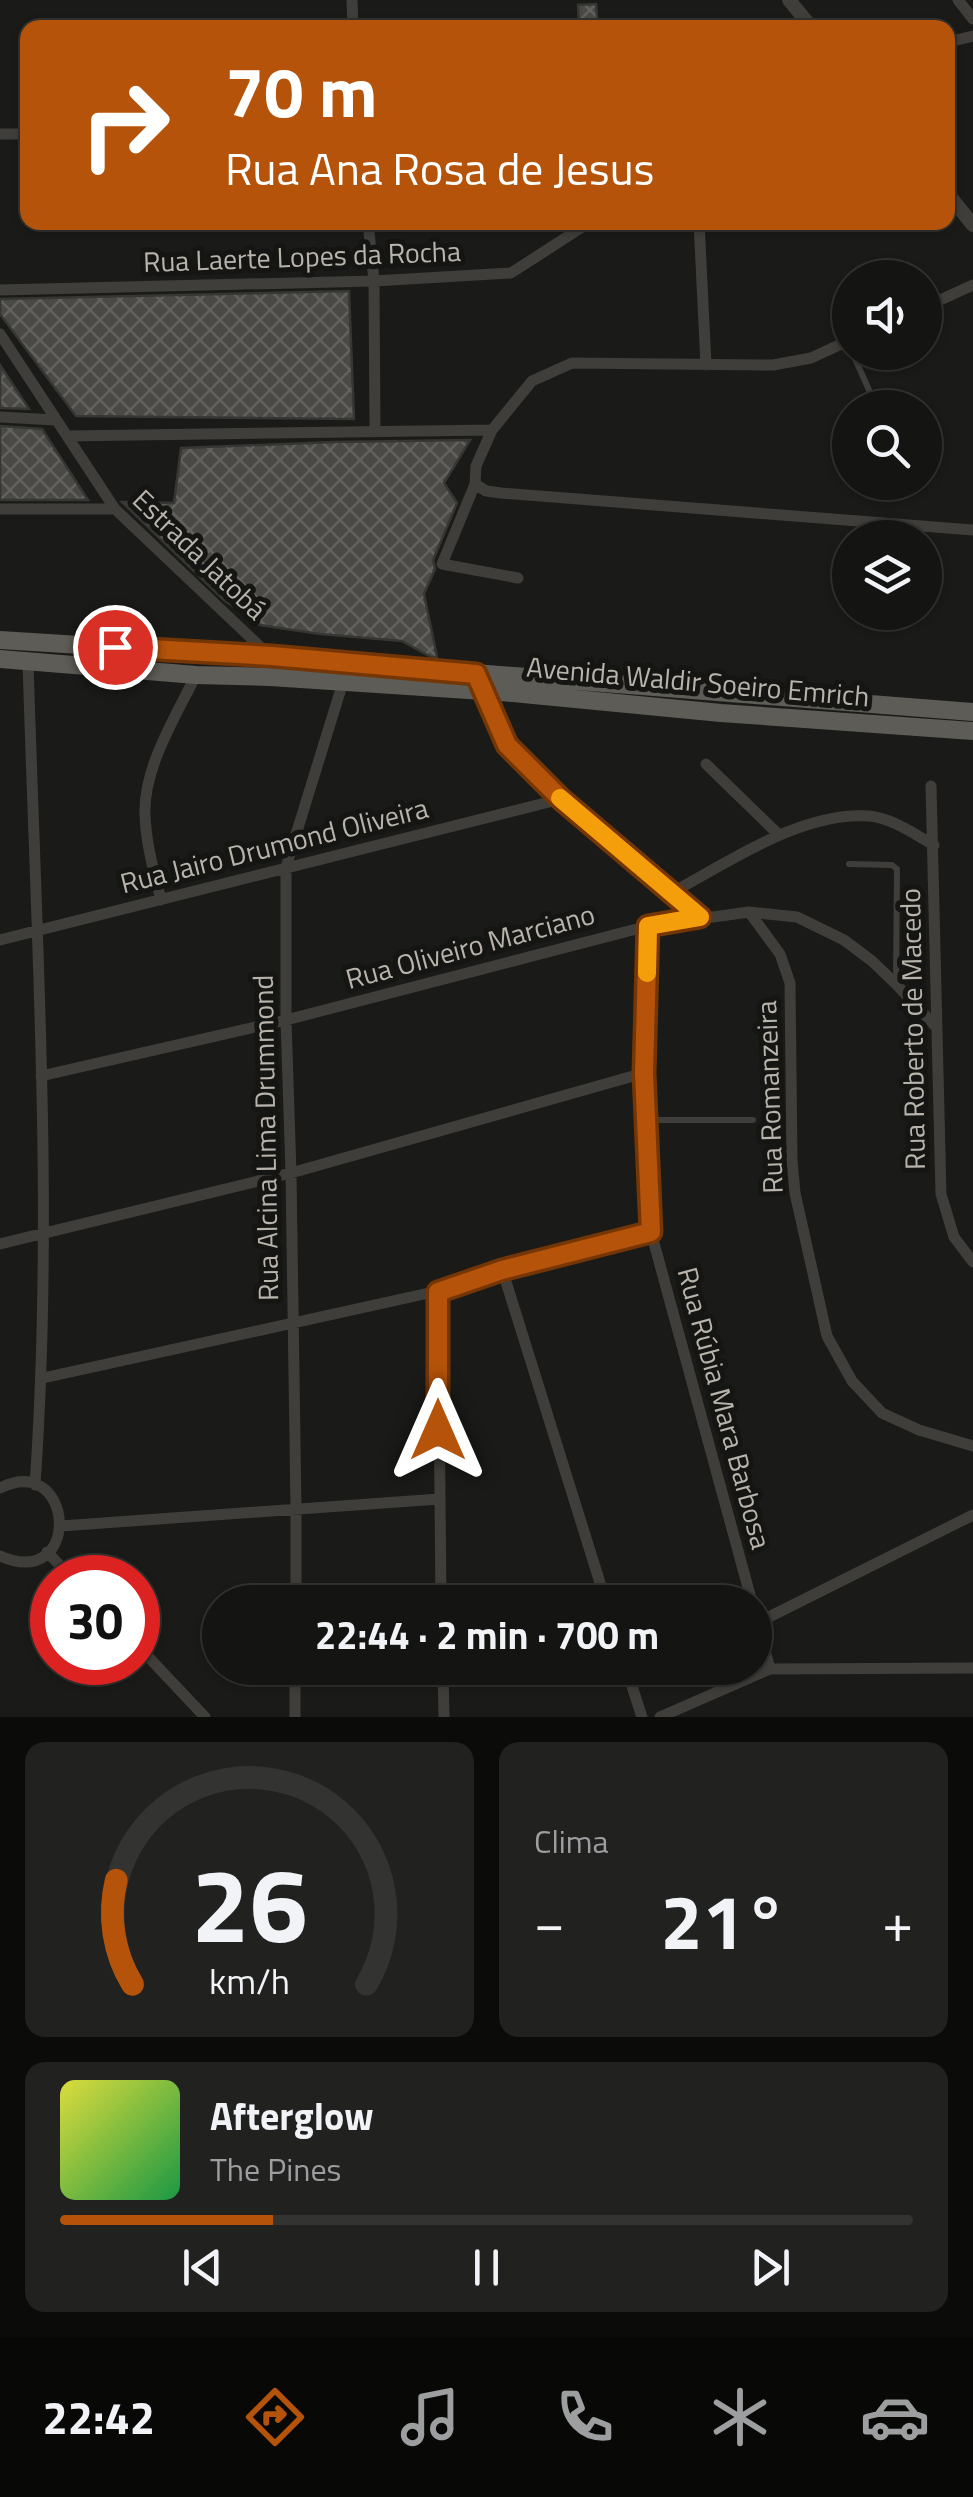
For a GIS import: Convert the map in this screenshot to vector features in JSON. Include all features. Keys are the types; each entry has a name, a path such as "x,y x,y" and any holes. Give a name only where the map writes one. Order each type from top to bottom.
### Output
{"main road":[{"name":"Avenida Waldir Soeiro Emrich","path":"0,640 272,656 721,713 973,731"},
{"name":"Avenida Waldir Soeiro Emrich","path":"0,659 196,675 343,682 480,682 973,712"}],"street":[{"path":"789,0 805,20"},
{"path":"958,0 973,19"},
{"path":"955,203 973,226"},
{"path":"369,230 374,280 375,432"},
{"name":"Rua Laerte Lopes da Rocha","path":"0,290 511,273 578,230"},
{"path":"699,230 706,365"},
{"path":"942,299 973,285"},
{"name":"Estrada Jatobá","path":"0,334 115,509 272,656"},
{"path":"518,578 442,564 492,430 532,381 572,363 774,365 832,352"},
{"path":"0,416 56,420"},
{"path":"67,436 492,430"},
{"path":"475,484 486,491 501,493 973,530"},
{"path":"0,509 115,509"},
{"path":"28,661 42,1076 42,1378 35,1485"},
{"path":"161,900 148,849 144,811 158,754 196,675"},
{"name":"Rua Alcina Lima Drummond","path":"296,1585 286,866 343,682"},
{"path":"480,682 507,745 561,799 700,917"},
{"path":"706,764 778,836"},
{"name":"Rua Roberto de Macedo","path":"931,786 940,1194 954,1237 973,1262"},
{"name":"Rua Jairo Drumond Oliveira","path":"0,940 561,799"},
{"path":"673,892 778,836 828,819 870,816 934,845"},
{"name":"Rua Oliveiro Marciano","path":"42,1076 286,1020 648,926 749,912 798,917 844,940 872,961 936,1028"},
{"name":"Rua Romanzeira","path":"749,912 780,954 790,983 795,1193 827,1336 852,1381 882,1413 919,1430 973,1446"},
{"name":"Rua Rúbia Mara Barbosa","path":"648,926 644,1073 651,1232 747,1585"},
{"path":"0,1244 291,1174 644,1073"},
{"path":"42,1378 438,1292 502,1270 651,1232"},
{"path":"502,1270 601,1585"},
{"path":"438,1292 441,1585"},
{"path":"0,1488 22,1482 46,1491 55,1501 61,1526 54,1545 36,1559 11,1561 0,1556"},
{"path":"61,1526 439,1499"},
{"path":"772,1611 973,1515"},
{"path":"48,1552 51,1555"},
{"path":"772,1669 973,1668"},
{"path":"160,1669 205,1717"},
{"path":"294,1717 295,1685"},
{"path":"443,1685 444,1717"},
{"path":"632,1685 642,1717"},
{"path":"660,1717 733,1685"}],"lane":[{"path":"850,864 892,865 898,869 896,984"},
{"path":"646,1120 753,1120"}],"building":[{"path":"596,4 597,20 579,20 578,5"},
{"path":"349,291 354,419 76,416 0,314 0,299"},
{"path":"0,365 29,409 0,408"},
{"path":"0,426 42,429 88,500 0,500"},
{"path":"470,440 444,483 457,503 433,560 435,569 424,594 437,657 402,641 260,625 224,600 122,502 174,503 181,448"}],"slow traffic":[{"path":"560,798 700,917 648,926 647,973"}],"route":[{"path":"115,647 476,674 507,745 561,799 700,917 648,926 644,1073 651,1232 502,1270 438,1292 438,1430"}]}
